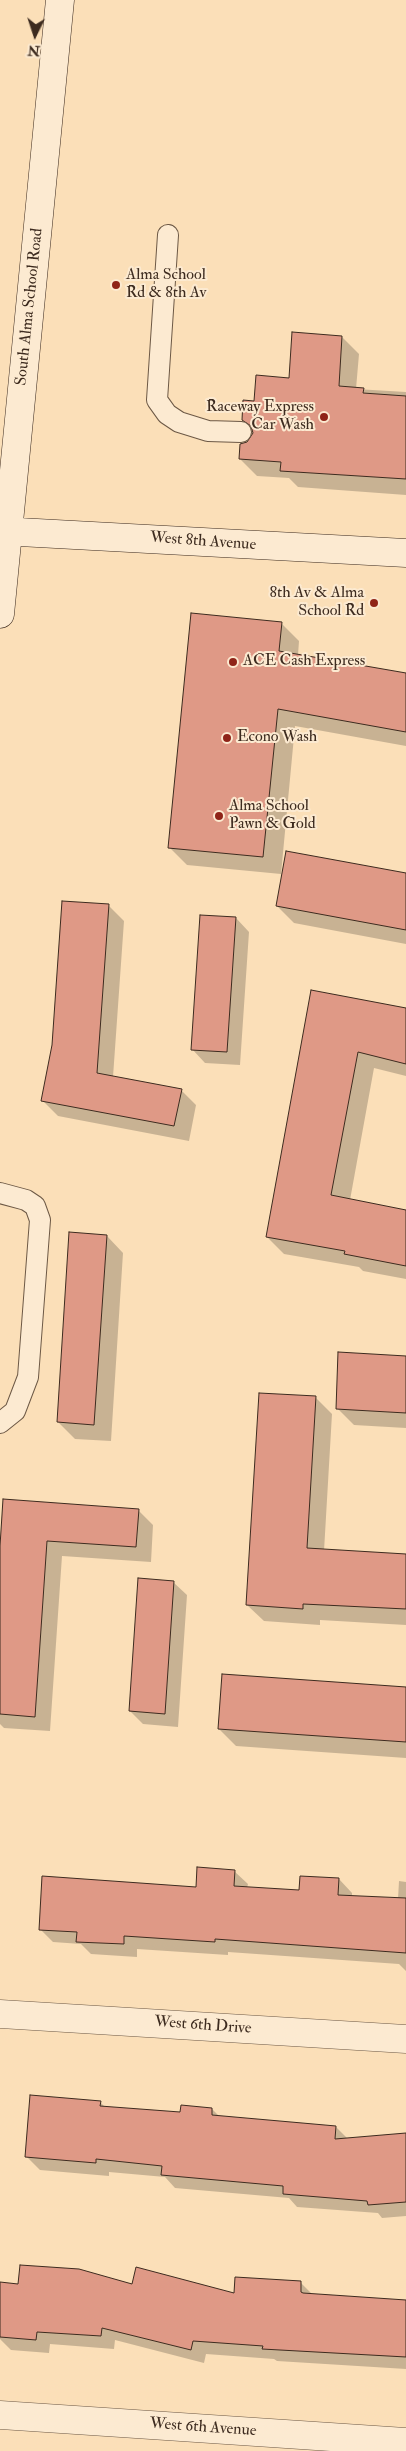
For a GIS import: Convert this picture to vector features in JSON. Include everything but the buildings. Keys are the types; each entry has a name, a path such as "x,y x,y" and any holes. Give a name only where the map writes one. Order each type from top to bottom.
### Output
{"street":[{"name":"South Alma School Road","path":"0,614 4,531 60,0"},
{"name":"West 8th Avenue","path":"4,531 406,553"},
{"name":"West 6th Drive","path":"0,2014 406,2039"},
{"name":"West 6th Avenue","path":"0,2415 406,2442"}],"lane":[{"path":"168,235 157,400 167,414 179,422 208,431 241,432"},
{"path":"0,1193 26,1200 35,1206 40,1220 28,1377 15,1411 0,1423"}],"place":[{"name":"Alma School Rd & 8th Av","path":"116,285"},
{"name":"Raceway Express Car Wash","path":"324,417"},
{"name":"8th Av & Alma School Rd","path":"374,603"},
{"name":"ACE Cash Express","path":"233,662"},
{"name":"Econo Wash","path":"227,738"},
{"name":"Alma School Pawn & Gold","path":"219,816"}]}
